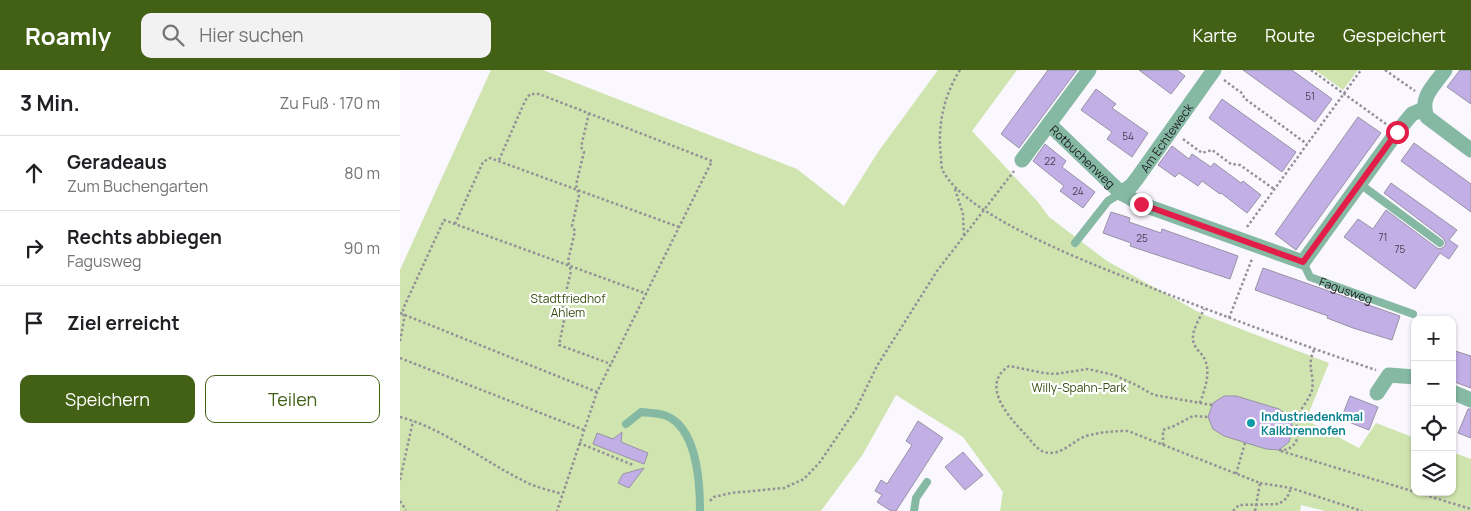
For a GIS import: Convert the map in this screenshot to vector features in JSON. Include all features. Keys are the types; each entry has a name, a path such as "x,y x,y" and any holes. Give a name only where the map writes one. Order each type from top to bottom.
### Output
{"street":[{"name":"Rotbuchenweg","path":"1089,70 1049,124 1121,193"},
{"path":"1121,193 1141,204 1303,262 1397,132 1412,114 1424,104 1445,70"},
{"name":"Am Echteweck","path":"1121,193 1132,185 1171,130 1208,72"},
{"path":"1424,104 1427,117 1471,150"},
{"path":"1022,160 1049,124"},
{"path":"1377,393 1389,375 1411,376"},
{"path":"1456,394 1471,400"}],"lane":[{"path":"1360,184 1440,243"},
{"name":"Am Echteweck","path":"1075,243 1108,201 1121,193"},
{"name":"Fagusweg","path":"1303,262 1310,277 1413,314"},
{"path":"626,424 641,412 665,415 680,426 694,453 700,511"},
{"path":"914,511 916,498 927,482"}],"path":[{"path":"960,70 951,84 941,117 939,145 942,170 955,188 985,210 1066,254 1314,350 1389,375"},
{"path":"1311,70 1397,132"},
{"path":"1239,238 1361,70"},
{"path":"1386,70 1424,104"},
{"path":"1208,72 1243,94 1244,98 1307,144"},
{"path":"499,160 525,101 530,94 538,94 712,161 597,392 557,511"},
{"path":"589,113 581,147 584,152 576,185 579,195 572,226 575,231 568,261 571,271 562,309 565,316 559,345 611,364"},
{"path":"1171,130 1202,153 1212,150 1231,164 1240,165 1274,189"},
{"path":"455,224 483,162 490,158 679,228"},
{"path":"700,511 714,498 731,493 784,488 804,479 820,462 856,409 877,366 937,271 1022,160"},
{"path":"955,188 963,214 964,237"},
{"path":"400,341 404,309 444,220 647,294"},
{"path":"1229,318 1257,246"},
{"path":"1200,403 1206,383 1207,366 1192,339 1204,308"},
{"path":"400,313 597,392"},
{"path":"1296,423 1297,417 1312,390 1310,361 1314,350"},
{"path":"400,358 584,430"},
{"path":"1212,404 1154,395 1114,375 1088,369 1055,374 1008,366 996,381 996,391 1007,414 1037,447 1044,452 1060,452 1084,437 1107,430 1128,431 1260,483 1291,488 1362,511"},
{"path":"1164,446 1163,430 1193,416 1208,417"},
{"path":"400,417 414,420 524,482 562,494"},
{"path":"1290,417 1296,423 1299,432 1298,438 1288,449 1280,450 1471,509"},
{"path":"400,480 414,420"},
{"path":"579,443 633,465"},
{"path":"1236,472 1245,443"},
{"path":"1255,511 1260,483"},
{"path":"1233,511 1239,505 1270,505 1284,502 1291,488"},
{"path":"400,501 405,511 410,511"}],"green space":[{"path":"491,70 543,70 797,169 844,206 878,152 938,70 1017,70 972,131 1038,202 1049,217 1107,261 1202,314 1329,363 1306,420 1359,448 1376,423 1411,436 1411,496 1456,496 1456,453 1471,459 1471,511 1325,511 1301,505 1300,511 1000,511 1003,492 963,437 896,395 863,454 821,511 400,511 400,270"},
{"path":"1315,70 1358,70 1343,90"}],"building":[{"path":"1048,70 1077,70 1019,148 1001,134"},
{"path":"1139,70 1177,70 1185,76 1171,94"},
{"path":"1243,70 1292,70 1332,99 1315,122"},
{"path":"1460,70 1471,70 1471,104 1447,87"},
{"path":"1096,89 1116,104 1112,108 1148,133 1132,157 1107,139 1112,132 1081,110"},
{"path":"1222,99 1296,152 1282,172 1209,118"},
{"path":"1358,117 1381,133 1296,250 1275,234"},
{"path":"1414,143 1471,184 1471,212 1401,161"},
{"path":"1045,144 1066,161 1062,167 1095,192 1083,208 1060,191 1064,186 1033,161"},
{"path":"1172,146 1189,159 1192,154 1211,167 1214,163 1261,195 1247,213 1202,181 1198,186 1179,173 1175,177 1158,165"},
{"path":"1391,183 1457,230 1449,240 1458,246 1449,259 1440,253 1415,289 1344,237 1358,219 1373,229 1386,210 1437,248 1444,247 1446,243 1443,238 1384,193"},
{"path":"1111,212 1130,218 1129,222 1161,233 1162,229 1238,256 1230,279 1130,246 1131,243 1103,233"},
{"path":"1263,268 1400,316 1392,340 1353,328 1327,318 1328,316 1255,290"},
{"path":"1456,351 1471,356 1471,388 1456,382"},
{"name":"Industriedenkmal Kalkbrennofen","path":"1224,396 1236,396 1279,409 1290,417 1293,429 1289,442 1279,450 1266,449 1224,436 1213,429 1208,417 1213,403"},
{"path":"1350,396 1378,407 1369,430 1341,419"},
{"path":"1468,409 1471,409 1471,438 1458,433"},
{"path":"918,421 943,438 896,511 891,511 877,502 882,495 875,491 881,480 887,484 912,445 906,441"},
{"path":"622,432 621,442 648,453 644,464 593,444 597,433 613,439"},
{"path":"963,452 983,475 965,490 945,467"},
{"path":"644,468 629,488 618,483 623,474"}],"place":[{"name":"Industriedenkmal Kalkbrennofen","path":"1251,423"}],"route":[{"path":"1141,204 1303,262 1397,132"}],"park label":[{"name":"Stadtfriedhof Ahlem","path":"568,305"},
{"name":"Willy-Spahn-Park","path":"1079,387"}]}
